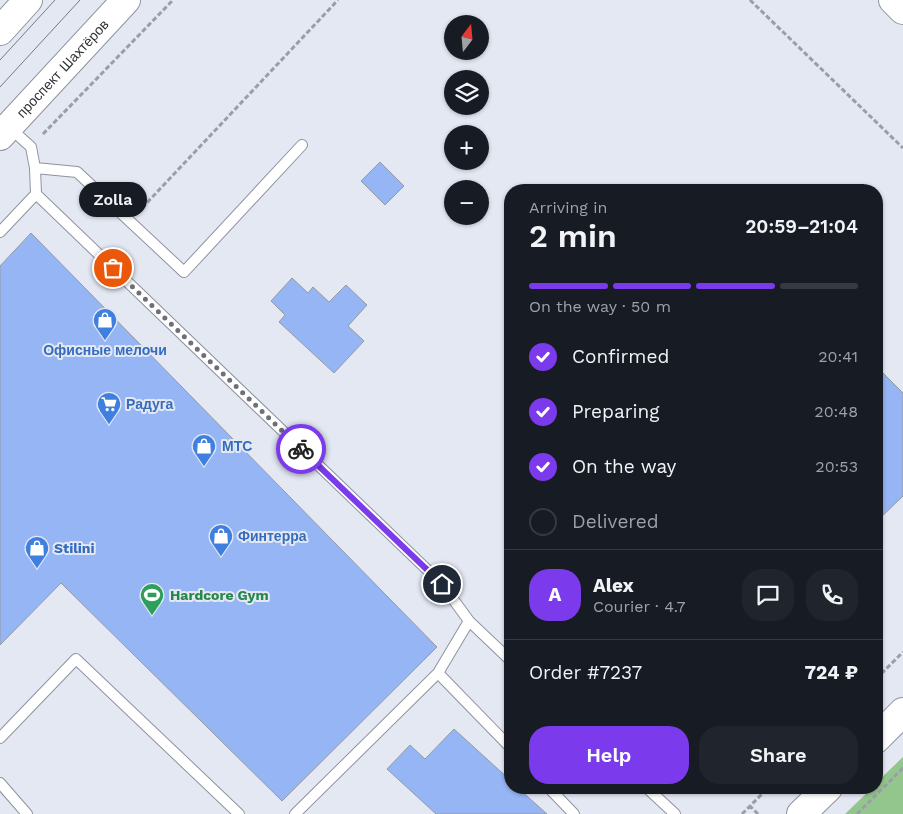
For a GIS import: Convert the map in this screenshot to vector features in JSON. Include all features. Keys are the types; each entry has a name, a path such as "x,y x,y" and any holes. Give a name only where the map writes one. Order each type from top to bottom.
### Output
{"main road":[{"path":"0,31 28,0"},
{"name":"проспект Шахтёров","path":"4,132 126,0"},
{"path":"893,0 903,10"},
{"path":"883,732 903,712"},
{"path":"801,814 822,794"}],"lane":[{"path":"4,132 31,147 35,168 36,194 442,584 468,621 504,654"},
{"path":"35,168 77,172 184,272 302,145"},
{"path":"0,232 36,194"},
{"path":"296,814 438,673 468,621"},
{"path":"0,738 76,659 239,814"},
{"path":"438,673 504,741"},
{"path":"0,783 27,814"},
{"path":"555,794 574,814"},
{"path":"654,794 676,814"}],"path":[{"path":"31,147 174,0"},
{"path":"130,221 338,0"},
{"path":"750,0 903,148"},
{"path":"883,672 903,652"},
{"path":"883,788 903,768"},
{"path":"742,814 762,794"},
{"path":"857,814 877,794"},
{"path":"750,806 758,814"}],"green space":[{"path":"903,757 903,814 845,814 866,794 883,794 883,776"}],"building":[{"path":"380,162 404,186 385,205 361,181"},
{"name":"Радуга","path":"31,233 437,647 282,801 61,583 0,645 0,266"},
{"path":"292,278 308,293 313,287 329,302 346,285 367,305 348,326 364,341 334,373 279,322 285,315 271,301"},
{"path":"883,373 903,393 903,496 883,515"},
{"path":"454,729 504,775 504,794 525,794 547,814 436,814 387,769 410,745 425,759"}],"tram line":[{"path":"0,60 55,0"},
{"path":"0,87 80,0"}],"way so far":[{"path":"113,268 301,449"}],"place":[{"name":"Zolla","path":"113,268"},
{"name":"Офисные мелочи","path":"105,341"},
{"name":"Радуга","path":"109,425"},
{"name":"МТС","path":"204,467"},
{"name":"Финтерра","path":"221,557"},
{"name":"Stilini","path":"37,569"},
{"name":"Hardcore Gym","path":"152,616"}],"route":[{"path":"301,449 442,584"}]}
